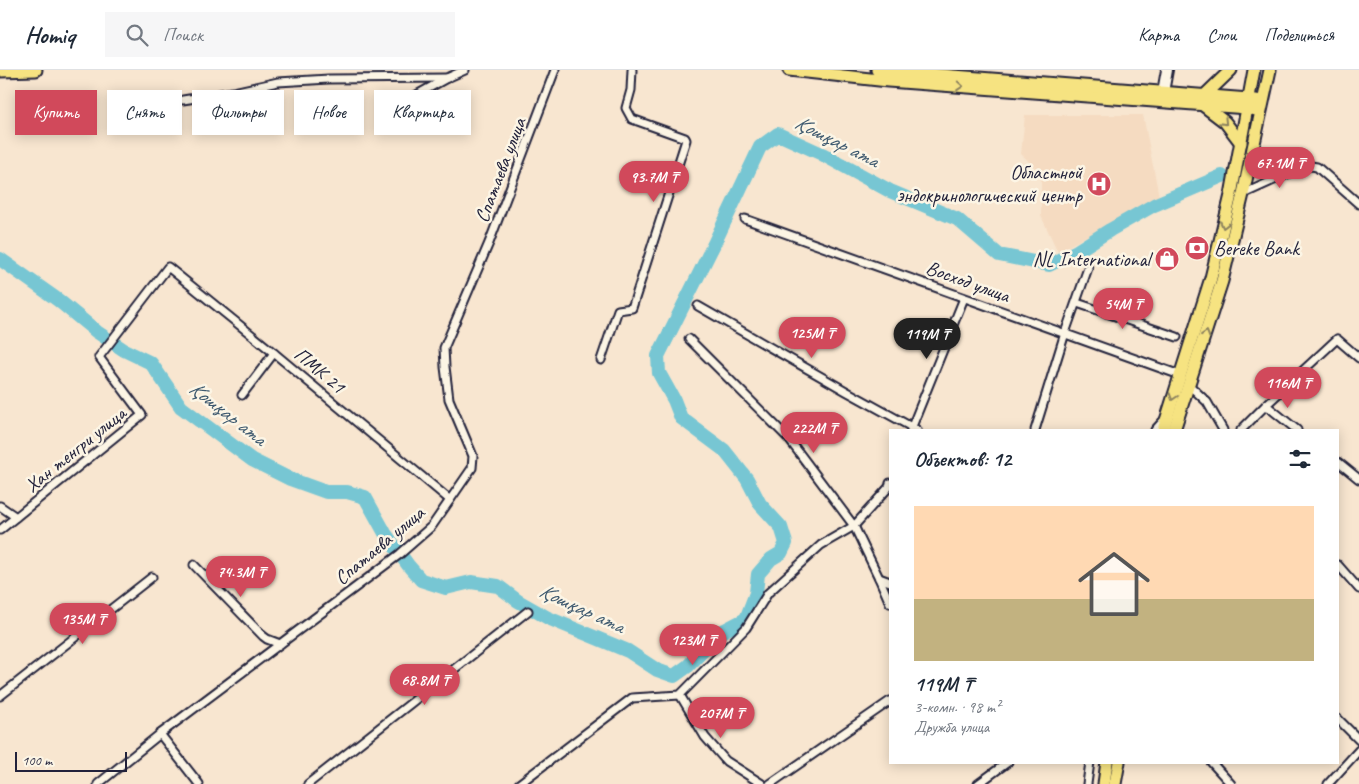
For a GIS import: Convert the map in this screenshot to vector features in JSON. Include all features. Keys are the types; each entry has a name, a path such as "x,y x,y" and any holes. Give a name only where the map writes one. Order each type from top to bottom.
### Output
{"main road":[{"path":"0,71 36,70"},
{"path":"789,70 888,81 1163,102 1204,101 1261,106"},
{"path":"885,70 1163,92 1204,101 1225,122 1241,143"},
{"path":"1163,92 1168,70"},
{"path":"1204,101 1230,70"},
{"path":"1163,429 1211,278 1232,195 1254,70"},
{"path":"1174,429 1222,281 1270,70"},
{"path":"1104,784 1107,764"},
{"path":"1115,784 1119,764"}],"street":[{"path":"425,90 465,70"},
{"name":"Спатаева улица","path":"98,784 160,734 407,548 432,526 472,468 473,456 449,399 444,348 489,243 555,70"},
{"path":"601,360 618,310 632,308 686,140 685,138 632,119 626,108 631,90 632,70"},
{"path":"183,100 278,82 329,79 447,78"},
{"path":"1243,194 1303,167 1311,166 1317,167 1359,204"},
{"name":"Восход улица","path":"745,219 1180,375"},
{"name":"ПМК 21","path":"168,267 450,500"},
{"name":"Хан тенгри улица","path":"0,530 142,415 99,357 168,267"},
{"path":"1035,429 1065,333 1088,268"},
{"path":"698,306 913,429 964,298"},
{"path":"1077,302 1177,337"},
{"path":"689,339 788,438 854,526 889,601"},
{"path":"1242,429 1337,339 1359,358"},
{"path":"242,395 274,353"},
{"path":"1189,385 1207,402 1222,429"},
{"path":"1266,405 1296,429"},
{"path":"1156,429 1166,416"},
{"path":"1339,463 1359,480"},
{"path":"519,784 632,698 680,695 746,628 768,593 821,545 854,526 889,485"},
{"path":"0,506 16,516"},
{"path":"194,566 266,639 280,644"},
{"path":"1339,566 1359,589"},
{"path":"0,696 152,577"},
{"path":"879,578 889,582"},
{"path":"308,784 528,611"},
{"path":"680,695 705,738 726,761 762,784"},
{"path":"770,784 889,702"},
{"path":"1339,720 1359,740"},
{"path":"160,734 199,784"},
{"path":"1328,784 1359,750"},
{"path":"978,784 1005,764"},
{"path":"1087,784 1090,764"},
{"path":"1213,764 1231,784"}],"shaded area":[{"name":"Областной эндокринологический центр","path":"1025,115 1143,115 1159,196 1058,252 1041,216 1041,173 1021,154"}],"waterway":[{"name":"Қошқар ата","path":"0,259 58,300 97,332 124,350 151,363 181,407 252,460 290,479 326,492 347,492 365,497 385,533 421,580 446,588 471,582 498,586 518,601 548,618 628,651 657,670 674,676 688,666 721,632 746,619 756,593 758,574 771,559 781,553 786,543 781,527 760,504 747,479 724,450 681,418 674,400 659,373 658,356 760,147 778,134 822,154 890,191 957,219 999,255 1049,265 1077,251 1154,205 1222,176"}],"place":[{"name":"Областной эндокринологический центр","path":"1099,184"},
{"name":"Bereke Bank","path":"1197,248"},
{"name":"NL International","path":"1167,259"}]}
